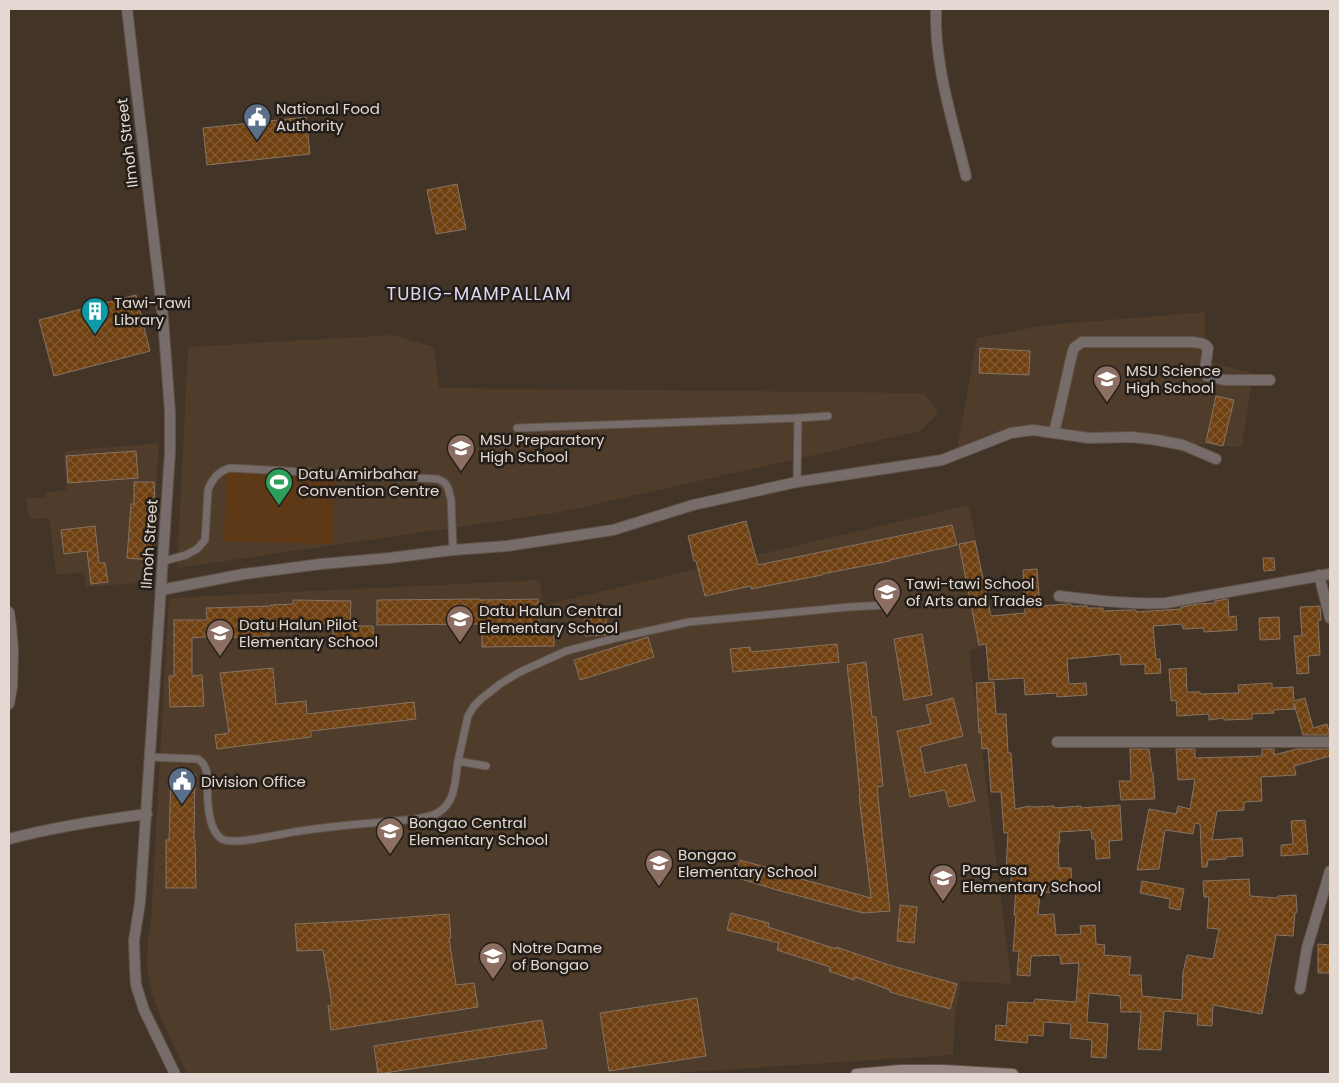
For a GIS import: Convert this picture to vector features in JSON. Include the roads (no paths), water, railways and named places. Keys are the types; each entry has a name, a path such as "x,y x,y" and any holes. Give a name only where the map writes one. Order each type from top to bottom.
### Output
{"main road":[{"path":"856,1074 901,1070 943,1070 1013,1074"}],"street":[{"name":"Ilmoh Street","path":"127,9 162,318 170,412 170,452 164,561 140,903 134,940 134,969 136,985 144,1010 174,1074"},
{"path":"936,9 938,53 946,96 966,176"},
{"path":"1054,432 1072,354 1074,348 1082,342 1193,342 1206,345 1208,348 1204,369 1207,376 1224,380 1270,380"},
{"path":"161,590 244,574 321,564 507,546 613,530 693,505 797,482 942,460 1011,433 1033,430 1089,438 1132,437 1157,440 1183,445 1216,459"},
{"path":"1059,596 1119,603 1166,603 1330,574"},
{"path":"1319,576 1330,618"},
{"path":"9,612 13,649 9,704"},
{"path":"1057,742 1330,742"},
{"path":"9,839 33,832 80,823 146,814"},
{"path":"1300,989 1307,948 1330,871"}],"lane":[{"path":"516,428 828,416"},
{"path":"797,482 798,418"},
{"path":"164,561 197,549 205,540 210,484 223,470 230,468 438,479 448,488 451,499 453,550"},
{"path":"150,757 198,758 202,762 208,774 209,812 213,828 221,838 229,842 246,841 282,833 418,818 437,813 451,801 468,716 474,706 500,684 520,672 566,651 689,622 887,605"},
{"path":"458,761 486,766"}],"place":[{"name":"National Food Authority","path":"257,141"},
{"name":"Tawi-Tawi Library","path":"95,335"},
{"name":"MSU Science High School","path":"1107,403"},
{"name":"MSU Preparatory High School","path":"461,472"},
{"name":"Datu Amirbahar Convention Centre","path":"279,506"},
{"name":"Tawi-tawi School of Arts and Trades","path":"887,616"},
{"name":"Datu Halun Central Elementary School","path":"460,643"},
{"name":"Datu Halun Pilot Elementary School","path":"220,657"},
{"name":"Division Office","path":"182,805"},
{"name":"Bongao Central Elementary School","path":"390,855"},
{"name":"Bongao Elementary School","path":"659,887"},
{"name":"Pag-asa Elementary School","path":"943,902"},
{"name":"Notre Dame of Bongao","path":"493,980"}],"district":[{"name":"TUBIG-MAMPALLAM","path":"479,293"}]}
